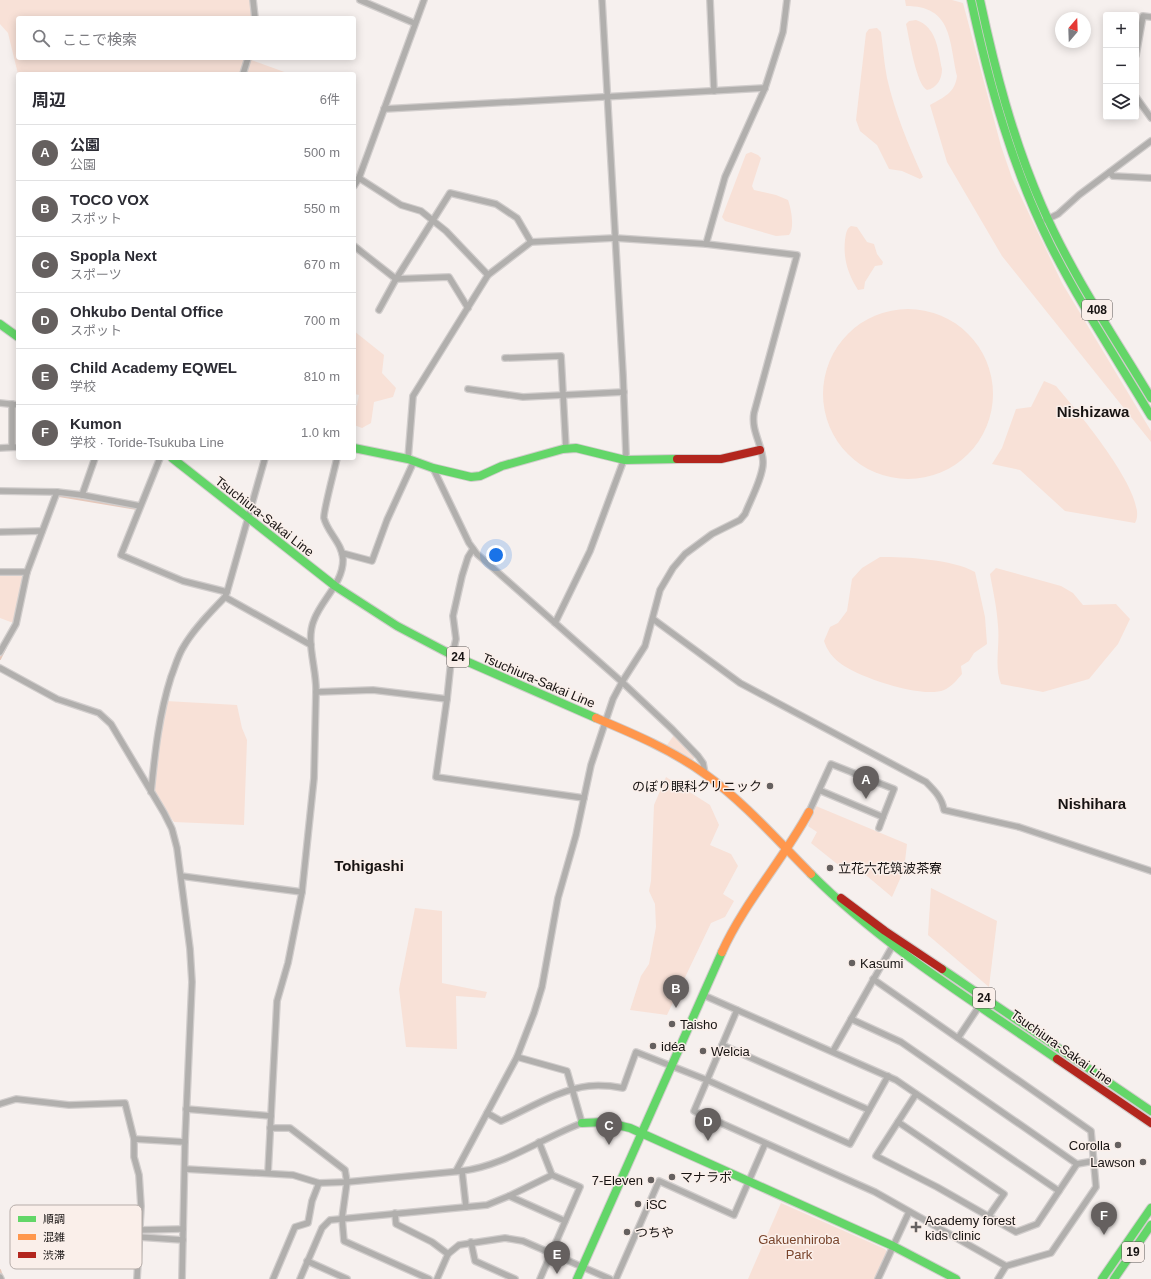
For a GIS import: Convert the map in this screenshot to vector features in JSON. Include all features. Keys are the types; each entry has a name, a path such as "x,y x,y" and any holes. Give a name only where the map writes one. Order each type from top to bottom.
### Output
{"main road":[{"name":"408","path":"971,0 985,62 1003,125 1024,187 1067,276 1151,416"},
{"name":"408","path":"980,0 1000,85 1031,178 1049,219 1087,293 1151,398"},
{"path":"0,324 16,336"},
{"path":"356,448 411,460 433,468 471,477 480,476 502,466 566,449 576,448 625,460 721,459 760,450"},
{"name":"Tsuchiura-Sakai Line","path":"175,460 335,586 397,626 452,655 605,721 662,748 704,774 762,823 787,852 848,910 893,945 1151,1123"},
{"path":"577,1279 733,930 755,896 787,852 809,812"},
{"name":"Tsuchiura-Sakai Line","path":"826,889 852,905 885,931 1151,1111"},
{"path":"582,1123 596,1121 616,1123 642,1133 893,1246 956,1279"},
{"name":"19","path":"1102,1279 1151,1208"},
{"name":"19","path":"1114,1279 1151,1225"}],"street":[{"path":"253,0 255,16"},
{"path":"360,0 414,23"},
{"path":"356,183 414,23 424,0"},
{"path":"555,623 590,551 625,460 624,392 602,0"},
{"path":"710,0 714,91"},
{"path":"706,244 725,177 765,88 783,32 787,0"},
{"path":"1137,48 1143,16 1151,16"},
{"path":"244,72 247,60"},
{"path":"384,109 608,98 765,88"},
{"path":"1139,101 1151,118"},
{"path":"1041,223 1058,214 1079,195 1151,141"},
{"path":"1110,172 1113,176 1151,178"},
{"path":"359,178 401,205 421,211 446,231 488,275"},
{"path":"379,310 396,279 450,193 496,204 517,218 531,242"},
{"path":"342,553 358,556 372,561 411,460 413,396 488,275 531,242 615,238 706,244 797,255 754,413 753,430 763,460 762,470 745,514 740,520 712,534 699,543 685,554 672,568 660,590 645,646 622,682 605,721 591,765 576,835 558,898 540,995 517,1057 487,1113 459,1171 466,1207"},
{"path":"356,248 396,279 449,277 468,308"},
{"path":"505,358 561,356 566,449"},
{"path":"468,389 523,397 624,392"},
{"path":"0,403 15,405 15,447 0,448"},
{"path":"82,495 93,460"},
{"path":"159,460 138,506 121,555 183,581 226,594 311,645"},
{"path":"150,792 158,730 164,700 175,665 183,646 226,594 264,460"},
{"path":"268,1173 277,1001 288,963 302,892 314,778 316,672 311,645 314,620 335,586 343,560 342,553 324,518 337,460"},
{"path":"433,468 472,549 508,583 622,682 698,756 703,763 704,774"},
{"path":"0,491 57,492 82,495 138,506"},
{"path":"0,652 16,624 27,572 57,492"},
{"path":"0,532 42,531"},
{"path":"472,549 462,576 452,616 456,638 452,655 436,777 584,798"},
{"path":"0,572 27,572"},
{"path":"653,619 740,683 926,782 942,801 944,810 1019,827 1151,872"},
{"path":"0,668 57,699 91,710 111,724 126,747 172,829 177,848 181,876 192,982 186,1109 182,1279"},
{"path":"316,692 373,690 447,699"},
{"path":"809,812 831,764 894,789 879,828"},
{"path":"820,790 883,817"},
{"path":"181,876 302,892"},
{"path":"833,1051 893,945"},
{"path":"873,979 1092,1131 1096,1187 1051,1253 1006,1266 998,1279"},
{"path":"703,995 888,1076 1059,1191"},
{"path":"958,1038 980,1005"},
{"path":"737,1010 694,1111 875,1192 1006,1266"},
{"path":"851,1019 901,1042 1077,1164 1094,1161"},
{"path":"722,1045 869,1110"},
{"path":"487,1113 502,1121 572,1089 595,1086 623,1088 636,1052 707,1080 850,1144 888,1076"},
{"path":"184,1169 293,1175 319,1183 347,1182 459,1171 476,1169 492,1164 582,1123 567,1072 517,1057"},
{"path":"916,1094 876,1156 937,1187 1016,1232 1037,1224 1077,1164"},
{"path":"0,1104 16,1099 69,1105 125,1103 134,1139 134,1158 139,1175 141,1205"},
{"path":"186,1109 271,1116"},
{"path":"898,1122 1004,1194 988,1217"},
{"path":"270,1128 290,1128 345,1170 347,1182 342,1218 344,1241 429,1279"},
{"path":"134,1139 185,1142"},
{"path":"539,1142 552,1175 580,1187 540,1279"},
{"path":"616,1279 659,1181 734,1215 765,1144"},
{"path":"300,1279 322,1228 330,1220 487,1205 552,1175"},
{"path":"273,1279 295,1227 308,1223 312,1201 319,1183"},
{"path":"509,1196 565,1221"},
{"path":"878,1279 909,1212"},
{"path":"395,1214 396,1224 432,1242 448,1254"},
{"path":"142,1230 183,1230"},
{"path":"142,1237 183,1240"},
{"path":"437,1279 448,1254 459,1245 471,1242 512,1238 523,1241 610,1279"},
{"path":"471,1242 475,1261 515,1279"},
{"path":"307,1261 347,1279"},
{"path":"137,1269 137,1279"}],"green space":[{"path":"0,0 251,0 252,16 16,16 16,60 252,60 284,72 18,72 8,33 0,24"},
{"path":"905,0 952,0 963,3 1001,146 1012,178 1062,283 1151,431 1151,442 1002,256 947,162 930,105 948,94 956,82 957,76 949,38 946,28 940,19 932,12 921,8 906,6"},
{"path":"916,20 923,23 932,34 938,47 942,69 941,76 936,85 927,90 923,86 916,70 906,24 909,21"},
{"path":"877,28 881,32 890,91 902,128 923,177 920,179 902,171 889,169 877,145 860,131 856,120 866,33 869,29"},
{"path":"751,152 761,158 752,186 754,190 776,195 788,200 792,223 791,232 789,235 776,236 725,221 722,217 746,154"},
{"path":"851,226 857,227 867,242 874,244 877,254 883,262 882,265 875,266 865,282 864,289 858,290 851,278 845,254 846,234"},
{"path":"908,309 933,313 948,319 968,334 983,354 989,369 993,394 989,419 983,434 968,454 948,469 933,475 908,479 883,475 868,469 848,454 833,434 827,419 823,394 827,369 833,354 848,334 868,319 883,313"},
{"path":"356,333 384,355 382,373 396,388 393,397 374,402 371,423 362,428 356,426 356,406 359,395 356,394"},
{"path":"1044,381 1056,386 1093,431 1108,452 1132,493 1137,510 1135,523 1065,511 1020,470 992,464 1002,448 1016,409 1031,407"},
{"path":"880,557 915,558 942,562 954,564 975,572 985,617 987,644 974,653 969,661 961,666 962,674 947,689 934,692 921,692 875,680 848,669 832,656 827,647 824,641 830,627 838,623 847,611 852,579 862,568"},
{"path":"996,568 1061,586 1073,593 1083,605 1116,604 1130,619 1118,644 1089,679 1043,692 1001,684 998,670 997,619 990,574"},
{"path":"0,572 27,572 16,624 0,618"},
{"path":"166,701 237,705 242,728 247,740 244,825 174,822 154,795 155,765"},
{"path":"674,735 696,755 693,760 667,745"},
{"path":"666,777 710,805 719,825 710,845 731,854 738,866 723,894 734,901 725,917 711,923 667,1015 630,1010 641,976 649,964 656,927 655,904 649,891 651,881 654,805"},
{"path":"816,806 907,844 904,870 892,897 855,866 846,871 811,843 817,832 808,826"},
{"path":"931,888 997,921 989,987 928,935"},
{"path":"415,908 442,911 442,983 487,992 485,998 456,996 457,1049 406,1047 399,989"},
{"name":"Gakuenhiroba Park","path":"781,1203 885,1249 887,1252 875,1279 748,1279"}],"waterway":[{"path":"56,500 59,496 137,509 137,507"},
{"path":"0,659 6,647"},
{"path":"0,1270 2,1276"}],"traffic: fast":[{"path":"971,0 1003,125 1036,215 1074,288 1151,416"},
{"path":"980,0 1006,104 1022,156 1042,206 1053,231 1079,280 1151,398"},
{"path":"0,324 16,336"},
{"path":"356,448 408,459 433,468 471,477 480,476 502,466 563,449 576,448 625,460 677,459"},
{"path":"175,460 335,586 397,626 452,655 596,718"},
{"path":"811,874 868,926 961,994 1057,1059"},
{"path":"577,1279 722,952"},
{"path":"942,969 1151,1111"},
{"path":"582,1123 605,1122 630,1128 893,1246 956,1279"},
{"path":"1102,1279 1151,1208"},
{"path":"1114,1279 1151,1225"}],"traffic: slow":[{"path":"596,718 666,750 705,774 747,809 811,874"},
{"path":"722,952 741,916 788,847 809,812"}],"traffic: jam":[{"path":"677,459 721,459 760,450"},
{"path":"841,898 885,931 942,969"},
{"path":"1057,1059 1151,1123"}],"place":[{"name":"のぼり眼科クリニック","path":"770,786"},
{"name":"公園","path":"866,799"},
{"name":"立花六花筑波茶寮","path":"830,868"},
{"name":"Kasumi","path":"852,963"},
{"name":"TOCO VOX","path":"676,1008"},
{"name":"Taisho","path":"672,1024"},
{"name":"idéa","path":"653,1046"},
{"name":"Welcia","path":"703,1051"},
{"name":"Ohkubo Dental Office","path":"708,1141"},
{"name":"Spopla Next","path":"609,1145"},
{"name":"Corolla","path":"1118,1145"},
{"name":"Lawson","path":"1143,1162"},
{"name":"マナラボ","path":"672,1177"},
{"name":"7-Eleven","path":"651,1180"},
{"name":"iSC","path":"638,1204"},
{"name":"Academy forest kids clinic","path":"916,1227"},
{"name":"つちや","path":"627,1232"},
{"name":"Kumon","path":"1104,1235"},
{"name":"Child Academy EQWEL","path":"557,1274"}],"district":[{"name":"Nishizawa","path":"1093,412"},
{"name":"Nishihara","path":"1092,804"},
{"name":"Tohigashi","path":"369,866"}]}
